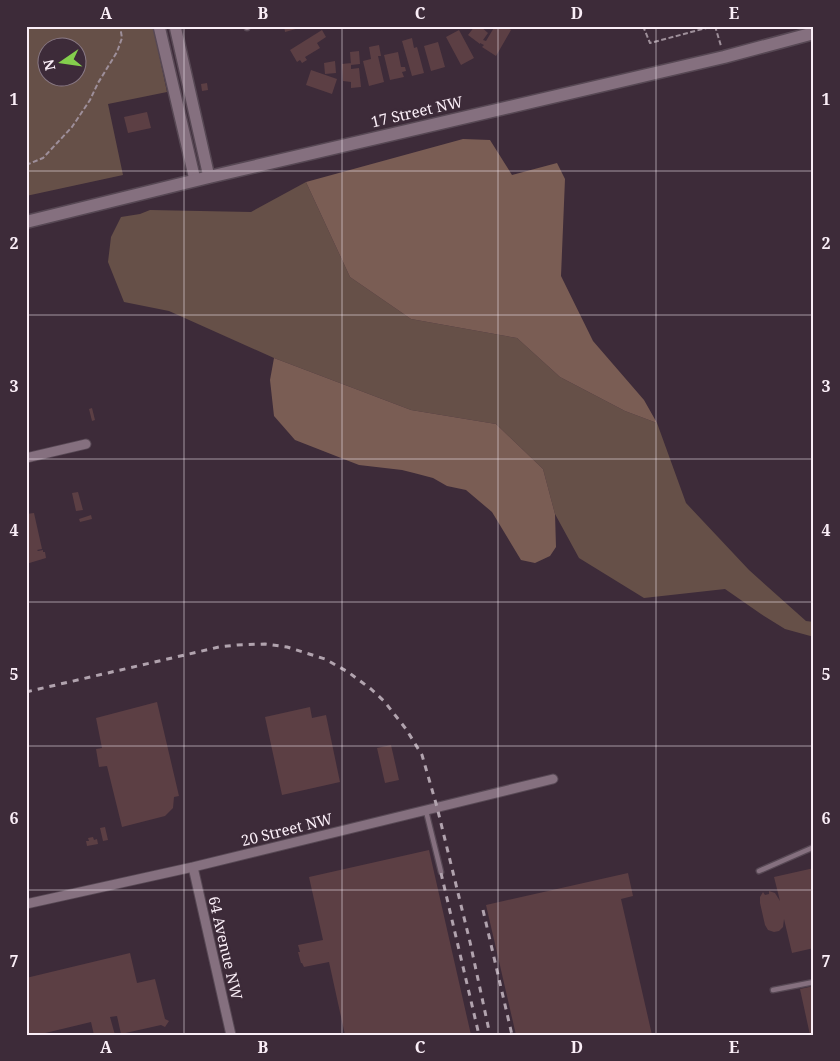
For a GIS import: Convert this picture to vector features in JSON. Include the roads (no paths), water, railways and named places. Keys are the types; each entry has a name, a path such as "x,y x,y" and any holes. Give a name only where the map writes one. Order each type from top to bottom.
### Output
{"main road":[{"name":"17 Street NW","path":"26,222 195,180 724,57 814,33"}],"street":[{"path":"176,27 209,177"},
{"path":"160,31 195,180"},
{"path":"26,458 86,444"},
{"name":"20 Street NW","path":"26,904 193,867 553,779"},
{"name":"64 Avenue NW","path":"193,867 231,1035"}],"lane":[{"path":"160,31 176,27"},
{"path":"425,810 441,872"},
{"path":"759,871 814,848"},
{"path":"773,990 814,982"}],"railway":[{"path":"26,692 219,647 265,644 287,647 325,659 348,672 371,689 384,701 406,729 422,755 437,807 470,942 490,1035"},
{"path":"441,873 479,1035"},
{"path":"483,910 512,1035"}]}
